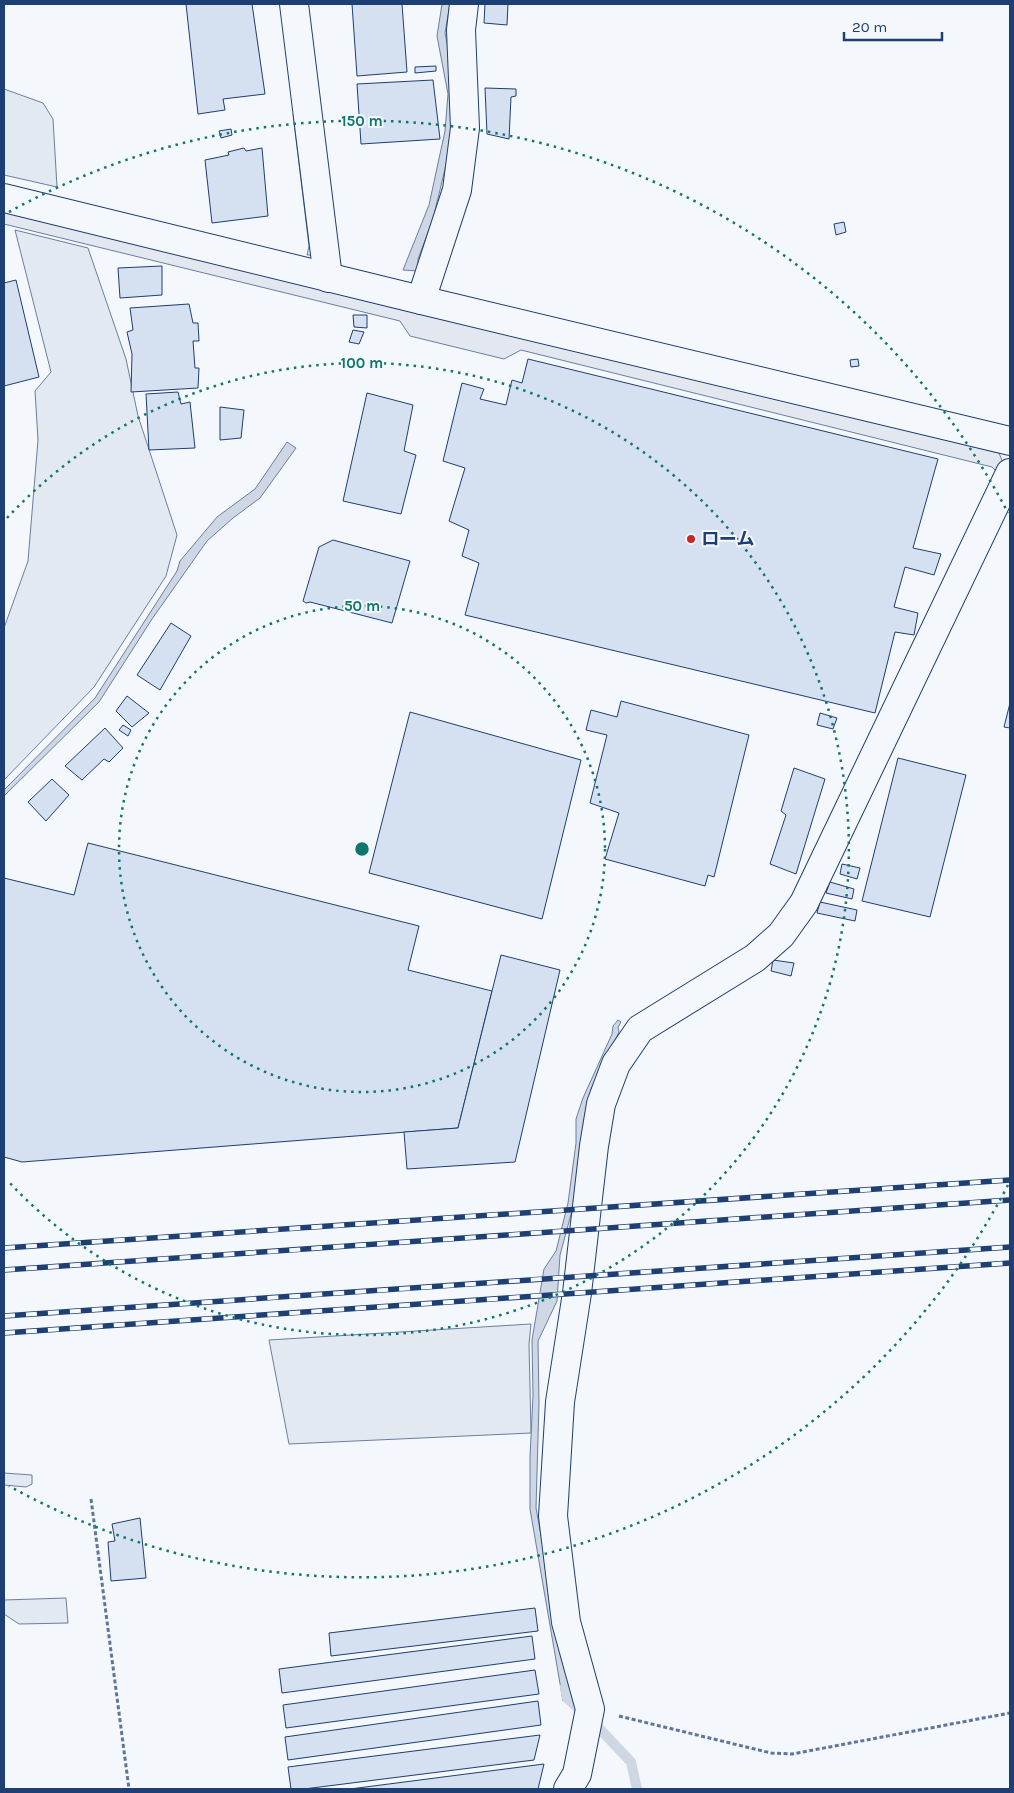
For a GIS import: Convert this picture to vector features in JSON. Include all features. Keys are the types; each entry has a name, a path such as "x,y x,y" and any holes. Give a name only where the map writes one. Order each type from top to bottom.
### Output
{"street":[{"path":"294,4 328,278"},
{"path":"421,300 457,190 465,128 461,30 464,4"},
{"path":"4,198 328,278 1010,441"},
{"path":"568,1789 577,1774 590,1709 566,1622 553,1516 560,1402 577,1293 600,1104 616,1064 640,1028 756,958 781,935 804,903 1010,473"}],"path":[{"path":"90,1499 130,1789"},
{"path":"590,1709 771,1753 792,1754 1010,1713"}],"shaded area":[{"path":"442,4 450,4 445,33 453,72 452,140 433,219 418,259 418,271 403,270 429,205 445,131 448,94 437,36"},
{"path":"4,89 43,103 53,119 57,187 4,175"},
{"path":"299,113 313,255 307,255 309,246 293,114"},
{"path":"4,211 399,309 999,453 1003,463 998,473 992,467 521,350 504,359 410,336 400,321 4,224"},
{"path":"15,230 88,248 126,359 138,416 177,535 166,576 94,687 4,780 4,628 28,561 38,440 35,391 51,372"},
{"path":"287,442 296,448 260,498 207,541 152,619 99,702 4,796 4,790 95,698 177,571 180,561 217,517 255,489"},
{"path":"618,1020 621,1022 618,1027 619,1032 591,1089 584,1120 576,1196 560,1255 557,1301 538,1341 539,1403 536,1508 571,1699 563,1701 530,1509 533,1396 532,1340 544,1269 556,1251 568,1203 576,1143 576,1119 583,1098 612,1034 613,1026"},
{"path":"531,1324 529,1344 531,1433 289,1444 269,1340"},
{"path":"4,1473 32,1475 32,1484 26,1487 4,1485"},
{"path":"66,1598 68,1623 19,1624 4,1614 4,1600"}],"building":[{"path":"186,4 252,4 265,94 223,99 225,110 198,114"},
{"path":"352,4 402,4 407,72 357,76"},
{"path":"485,4 508,4 507,25 484,23"},
{"path":"436,66 436,71 415,73 415,67"},
{"path":"433,80 440,139 361,144 357,84"},
{"path":"485,88 516,89 516,96 511,97 509,139 487,134"},
{"path":"231,129 232,135 221,138 219,131"},
{"path":"244,148 246,151 262,148 268,216 212,223 205,160 229,155 228,152"},
{"path":"844,222 846,232 836,235 834,224"},
{"path":"162,266 162,295 120,298 118,268"},
{"path":"16,280 39,377 4,386 4,283"},
{"path":"189,304 193,323 198,323 199,341 193,341 195,368 199,368 198,388 131,392 132,354 127,332 133,330 130,308"},
{"path":"353,315 367,315 367,328 354,327"},
{"path":"353,330 364,332 359,344 349,342"},
{"name":"ローム","path":"528,359 938,459 913,548 941,554 934,575 905,567 894,607 918,613 914,635 895,632 875,713 465,615 479,563 462,556 469,530 449,521 465,468 443,461 462,383 484,389 480,399 506,405 512,380 522,383"},
{"path":"858,359 859,366 851,367 850,360"},
{"path":"178,392 181,404 190,402 195,448 149,450 146,394"},
{"path":"367,393 413,405 404,451 416,455 401,514 343,501"},
{"path":"220,407 244,410 241,438 220,440"},
{"path":"333,540 410,561 392,623 303,601 319,547"},
{"path":"171,623 191,636 160,690 137,675"},
{"path":"127,696 149,713 132,727 116,711"},
{"path":"621,701 749,735 714,877 708,875 705,886 605,859 619,813 590,803 607,735 586,730 591,710 617,717"},
{"path":"1010,703 1010,728 1004,727"},
{"path":"410,712 581,760 542,919 369,873"},
{"path":"820,713 837,718 833,729 817,725"},
{"path":"123,725 131,730 128,736 119,730"},
{"path":"105,728 123,748 109,762 104,759 82,780 65,766"},
{"path":"898,758 966,775 930,917 862,901"},
{"path":"794,768 825,779 796,874 770,864 786,815 781,811"},
{"path":"52,779 69,795 46,821 28,802"},
{"path":"88,843 419,926 408,970 492,991 458,1128 22,1162 4,1157 4,878 74,895"},
{"path":"842,864 860,868 857,879 840,874"},
{"path":"830,882 854,889 852,899 826,893"},
{"path":"820,902 857,910 855,921 817,913"},
{"path":"501,955 560,970 515,1162 407,1169 404,1132 458,1128"},
{"path":"773,960 794,963 791,976 771,971"},
{"path":"140,1518 146,1578 111,1581 108,1542 115,1541 112,1524"},
{"path":"535,1608 538,1631 331,1656 329,1633"},
{"path":"532,1636 535,1659 282,1693 279,1669"},
{"path":"535,1670 539,1694 286,1728 283,1705"},
{"path":"538,1701 541,1725 288,1760 285,1737"},
{"path":"540,1735 534,1760 304,1789 291,1789 288,1767"},
{"path":"544,1764 538,1789 350,1789"}],"waterway":[{"path":"565,1687 567,1698 631,1762 637,1789"}],"railway":[{"path":"4,1248 1010,1180"},
{"path":"4,1270 1010,1200"},
{"path":"4,1316 1010,1247"},
{"path":"4,1333 1010,1263"}],"place":[{"name":"ローム","path":"691,539"}]}
